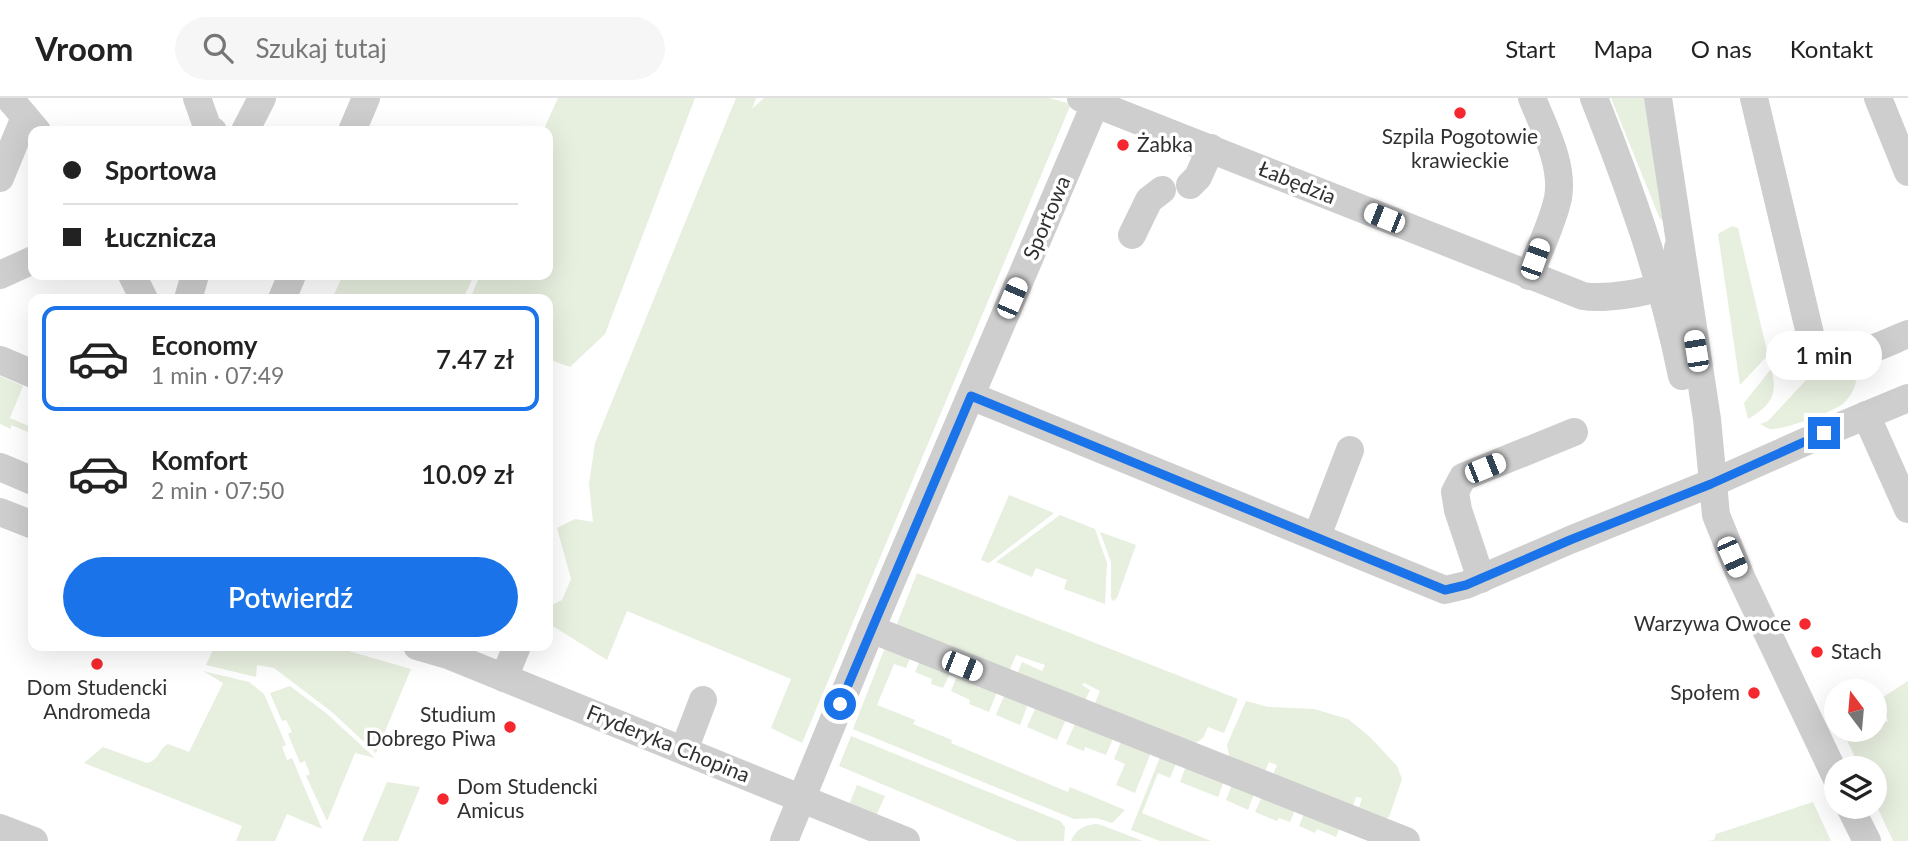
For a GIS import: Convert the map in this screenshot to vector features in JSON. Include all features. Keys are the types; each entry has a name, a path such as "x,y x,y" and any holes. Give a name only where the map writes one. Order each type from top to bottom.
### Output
{"street":[{"path":"197,98 207,126"},
{"path":"248,126 262,98"},
{"path":"354,126 366,98"},
{"path":"1529,276 1558,198 1556,163 1532,98"},
{"path":"1594,98 1623,173 1659,286 1677,347 1695,433 1711,484"},
{"path":"1658,98 1708,431 1716,515 1732,557 1826,756"},
{"path":"1754,98 1811,338 1821,351 1830,356 1845,358 1908,334"},
{"path":"1878,98 1908,172"},
{"name":"Łabędzia","path":"1091,99 1529,276 1596,298 1612,298 1659,286"},
{"name":"Sportowa","path":"784,841 971,396 1091,99"},
{"path":"0,178 24,116"},
{"path":"1190,185 1198,177 1211,148"},
{"path":"1132,235 1149,201 1162,190"},
{"path":"1659,286 1669,279 1677,263 1677,229"},
{"path":"0,275 28,262"},
{"path":"1659,286 1675,293 1692,324"},
{"path":"0,360 28,372"},
{"path":"971,396 1445,590 1456,589 1711,484 1908,398"},
{"path":"1866,415 1908,509"},
{"path":"1481,579 1458,510 1455,492 1463,477 1574,432"},
{"path":"1317,537 1350,450"},
{"path":"0,467 28,479"},
{"path":"0,512 28,523"},
{"path":"871,629 1406,841"},
{"path":"504,678 515,651"},
{"name":"Fryderyka Chopina","path":"466,653 504,678 906,841"},
{"path":"684,750 703,700"},
{"path":"1856,819 1867,841"},
{"path":"0,828 34,841"}],"green space":[{"path":"558,98 695,98 605,334 570,367 553,361 553,294 472,294 478,280 553,280 553,126 545,126"},
{"path":"736,98 756,98 752,109 764,98 1049,98 1071,104 802,743 771,728 791,679 627,611 607,660 553,626 553,604 562,600 571,579 557,528 575,519 593,522 589,484 595,443"},
{"path":"1611,98 1644,98 1663,220 1660,219"},
{"path":"1732,226 1738,228 1768,355 1740,385 1718,234"},
{"path":"341,280 472,280 465,294 334,294"},
{"path":"1822,363 1857,367 1855,386 1844,403 1785,427 1770,429 1760,424 1768,421"},
{"path":"1771,369 1774,386 1771,399 1748,419 1744,403"},
{"path":"0,376 23,386 10,418 28,426 28,432 0,424"},
{"path":"1009,495 1054,513 989,563 981,560"},
{"path":"1060,515 1095,529 1107,563 1105,604 1064,589 1067,580 1036,568 1032,577 996,562"},
{"path":"1100,532 1136,545 1117,598 1113,601 1111,562"},
{"path":"917,573 1238,699 1224,733 1208,727 1203,738 1187,749 1092,710 1100,691 1084,683 1082,685 1090,690 1082,707 1015,679 1022,662 1042,671 1045,665 1016,655 1007,676 893,634"},
{"path":"888,640 913,651 906,668 894,664 877,705 915,720 913,724 952,740 951,743 1068,792 1070,787 1125,810 1112,823 1096,818 1074,819 853,729"},
{"path":"213,651 348,651 411,669 376,753 332,712 274,668 257,665 256,677 206,665"},
{"path":"922,656 952,669 943,688 931,684 932,679 915,672"},
{"path":"959,670 999,687 989,712 969,704 970,700 951,691"},
{"path":"203,671 249,682 264,694 286,745 282,747 287,760 292,758 322,829 287,814 275,841 236,841 242,826 84,763 103,747 147,763 168,744 189,752 223,683"},
{"path":"1908,681 1908,841 1893,841 1883,819 1887,819 1887,756 1854,756 1848,742 1887,742 1887,694"},
{"path":"290,686 326,713 375,758 355,753 327,821 306,776 310,774 305,761 300,763 288,734 292,732 286,720 282,721 270,693"},
{"path":"1007,689 1030,699 1020,725 996,715"},
{"path":"1246,701 1268,707 1314,709 1348,719 1370,737 1397,766 1402,779 1389,817 1356,817 1362,798 1356,797 1350,815 1270,782 1277,765 1269,762 1262,779 1231,766 1227,745"},
{"path":"1038,702 1068,715 1057,740 1027,727"},
{"path":"1077,719 1115,734 1106,755 1085,747 1084,751 1066,744"},
{"path":"851,736 1060,821 1065,827 1064,841 1017,841 839,766"},
{"path":"1123,737 1152,750 1135,793 1116,785 1125,764 1114,759"},
{"path":"1160,757 1178,759 1170,778 1158,773 1142,813 1211,841 1160,841 1131,830"},
{"path":"1187,763 1225,778 1218,797 1180,782"},
{"path":"387,782 420,787 398,841 362,841"},
{"path":"1233,782 1255,791 1248,810 1226,800"},
{"path":"857,785 885,796 876,816 849,805"},
{"path":"1263,794 1296,808 1290,822 1279,818 1277,821 1255,812"},
{"path":"1813,802 1831,841 1708,841 1714,840 1716,834"},
{"path":"1305,811 1341,825 1336,837 1317,829 1315,833 1299,826"},
{"path":"1096,824 1143,841 1071,841 1081,828"}],"place":[{"name":"Szpila Pogotowie krawieckie","path":"1460,113"},
{"name":"Żabka","path":"1123,145"},
{"name":"Warzywa Owoce","path":"1805,624"},
{"name":"Stach","path":"1817,652"},
{"name":"Dom Studencki Andromeda","path":"97,664"},
{"name":"Społem","path":"1754,693"},
{"name":"Studium Dobrego Piwa","path":"510,727"},
{"name":"Dom Studencki Amicus","path":"443,799"}],"route":[{"path":"840,704 971,396 1445,590 1456,589 1711,484 1824,433"}]}
